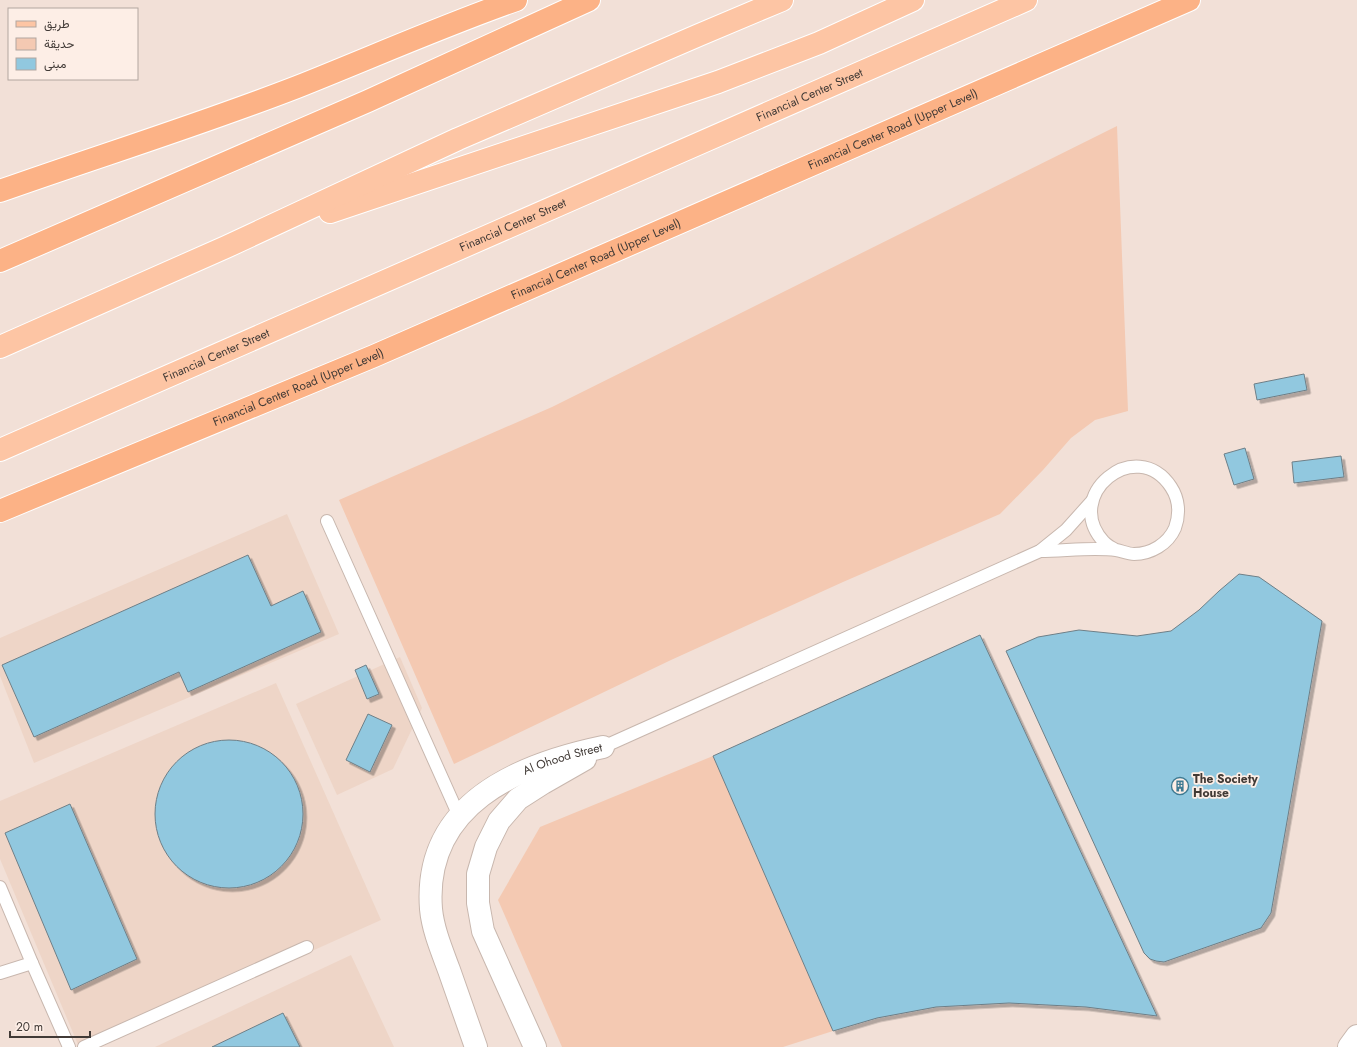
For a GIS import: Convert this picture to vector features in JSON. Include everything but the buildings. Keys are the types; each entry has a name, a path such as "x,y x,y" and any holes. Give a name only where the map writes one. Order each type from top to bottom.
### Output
{"highway":[{"path":"0,191 296,87 472,16 516,0"},
{"path":"0,261 361,104 589,0"},
{"name":"Financial Center Road (Upper Level)","path":"0,511 374,356 1189,0"}],"main road":[{"path":"0,347 226,247 458,139 782,0"},
{"path":"226,247 718,82 819,43 913,0"},
{"name":"Financial Center Street","path":"0,450 1026,0"}],"street":[{"name":"Al Ohood Street","path":"476,1047 441,949 431,910 433,870 447,832 458,816 472,802 488,790 506,780 550,761 576,752 604,747"},
{"name":"Al Ohood Street","path":"535,1047 483,931 478,903 478,874 486,847 499,821 518,799 604,747"},
{"path":"1349,1047 1357,1036"}],"lane":[{"path":"604,747 1040,551 1066,530 1092,501 1098,487 1108,476 1121,469 1136,467 1151,470 1166,479 1175,494 1179,510 1175,528 1165,542 1150,551 1133,554 1116,550 1096,549 1040,551"},
{"path":"1092,501 1091,516 1095,530 1104,542 1116,550"},
{"path":"327,521 458,816"},
{"path":"0,887 69,1047"},
{"path":"84,1047 307,947"},
{"path":"0,973 32,964"}],"shaded area":[{"path":"287,514 339,634 34,763 0,676 0,638"},
{"path":"400,657 422,708 393,769 337,795 296,704"},
{"path":"276,683 381,920 98,1047 79,1047 0,859 0,801"},
{"path":"351,955 394,1047 155,1047"}],"green space":[{"path":"1117,126 1128,411 1095,420 1071,438 1043,470 1000,514 843,582 671,660 454,764 339,500 552,407"},
{"path":"713,756 833,1031 783,1047 562,1047 498,900 540,827"}],"place":[{"name":"The Society House","path":"1180,786"}]}
